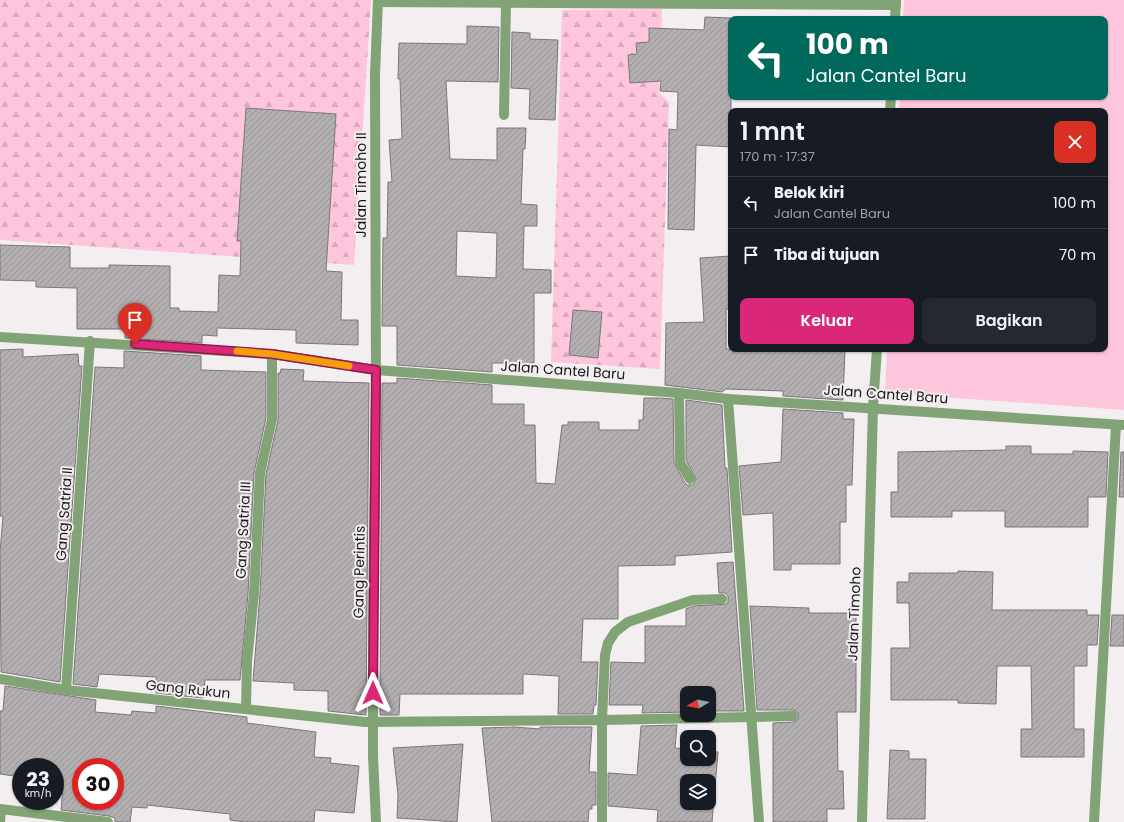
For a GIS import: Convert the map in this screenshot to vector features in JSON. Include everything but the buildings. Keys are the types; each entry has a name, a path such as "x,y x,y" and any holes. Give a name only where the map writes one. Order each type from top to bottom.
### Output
{"street":[{"path":"378,1 506,3 896,2 895,16"},
{"name":"Jalan Timoho II","path":"376,370 375,75 378,1"},
{"path":"504,115 506,3"},
{"name":"Jalan Cantel Baru","path":"0,337 90,341 272,354 376,370 679,393 728,399 873,407 1120,425"},
{"name":"Gang Satria II","path":"66,690 90,341"},
{"name":"Jalan Timoho","path":"862,822 873,407 877,352"},
{"name":"Gang Satria III","path":"246,709 247,661 254,594 260,474 272,419 272,354"},
{"name":"Gang Perintis","path":"376,370 373,722 376,822"},
{"path":"679,393 680,462 690,478"},
{"path":"728,399 759,822"},
{"path":"1094,822 1120,425"},
{"path":"602,822 602,720 605,655 608,643 616,632 628,622 693,600 722,599"},
{"name":"Gang Rukun","path":"0,679 66,690 373,722 602,720 793,716"},
{"path":"0,822 0,809 108,822"}],"green space":[{"path":"0,0 371,0 354,265 0,240"},
{"path":"904,0 1124,0 1124,410 885,393 887,352 1108,352 1108,108 899,108 900,100 1108,100 1108,16 903,16"},
{"path":"662,9 659,93 669,102 660,369 551,362 562,10"}],"slow traffic":[{"path":"237,351 272,354 349,366"}],"route":[{"path":"135,344 272,354 376,370 373,693"}]}
